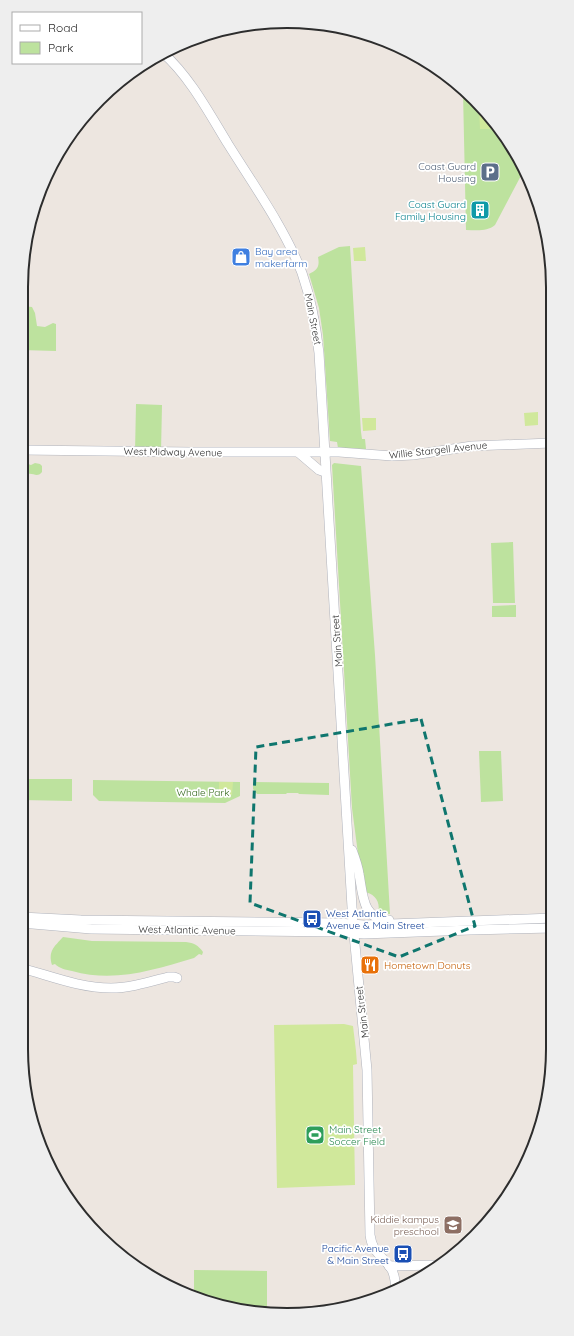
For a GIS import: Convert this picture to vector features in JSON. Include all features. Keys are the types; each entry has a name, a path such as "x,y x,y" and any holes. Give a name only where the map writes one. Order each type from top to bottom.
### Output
{"street":[{"name":"Main Street","path":"167,58 181,72 202,102 283,234 302,273 310,298 318,337 353,929 367,1059 370,1235 371,1244 389,1266"},
{"name":"Willie Stargell Avenue","path":"324,452 346,452 376,456 402,456 472,446 546,443"},
{"name":"West Midway Avenue","path":"28,450 324,452"},
{"path":"299,453 318,470 325,472"},
{"path":"348,837 359,872 363,901 368,911 376,918 387,920 465,918 470,921"},
{"name":"West Atlantic Avenue","path":"28,917 81,920 339,923 353,929"},
{"path":"353,929 364,926 546,918"},
{"name":"West Atlantic Avenue","path":"28,924 97,929 353,929"},
{"path":"353,929 364,934 546,928"},
{"path":"28,970 66,981 99,987 123,987 168,977 177,978"},
{"path":"396,1284 395,1277 389,1266 429,1265"}],"highlighted area":[{"path":"421,719 475,926 399,957 250,903 256,747"}],"green space":[{"path":"463,97 482,116 492,129 502,143 521,176 495,225 485,230 466,230"},
{"path":"479,113 492,129 480,129"},
{"path":"350,246 361,432 362,439 365,439 366,449 338,448 337,442 330,441 323,335 319,308 309,274 317,268 319,263 318,257 339,247"},
{"path":"365,247 366,261 354,261 353,248"},
{"path":"28,307 32,307 35,313 37,326 45,327 53,323 56,324 56,351 28,350"},
{"path":"136,404 162,405 161,452 135,452"},
{"path":"538,412 538,425 525,426 524,413"},
{"path":"362,418 376,418 376,430 363,431"},
{"path":"35,463 42,466 42,472 40,474 28,474 28,464 31,465"},
{"path":"334,463 361,466 375,655 390,914 378,913 379,905 374,896 363,892 352,808 332,465"},
{"path":"513,542 515,603 493,603 491,543"},
{"path":"516,605 516,617 492,617 492,606"},
{"path":"479,751 501,751 503,801 481,802"},
{"path":"28,779 72,779 72,801 28,800"},
{"name":"Whale Park","path":"93,780 240,782 240,796 225,803 99,801 93,795"},
{"path":"219,782 233,782 232,795 219,795"},
{"name":"Whale Park","path":"253,782 329,783 329,795 298,793 257,794 253,789"},
{"path":"63,937 92,941 186,942 196,945 203,952 202,955 199,954 194,958 149,971 134,974 103,976 65,969 58,967 55,964 52,965 51,953"},
{"name":"Main Street Soccer Field","path":"344,1024 353,1026 357,1064 353,1065 355,1185 277,1188 274,1025"},
{"path":"194,1270 267,1271 267,1307 236,1303 194,1290"}],"place":[{"name":"Coast Guard Housing","path":"490,172"},
{"name":"Coast Guard Family Housing","path":"480,210"},
{"name":"Bay area makerfarm","path":"241,257"},
{"name":"West Atlantic Avenue & Main Street","path":"312,919"},
{"name":"Hometown Donuts","path":"370,965"},
{"name":"Main Street Soccer Field","path":"315,1135"},
{"name":"Kiddie kampus preschool","path":"453,1225"},
{"name":"Pacific Avenue & Main Street","path":"403,1254"}]}
